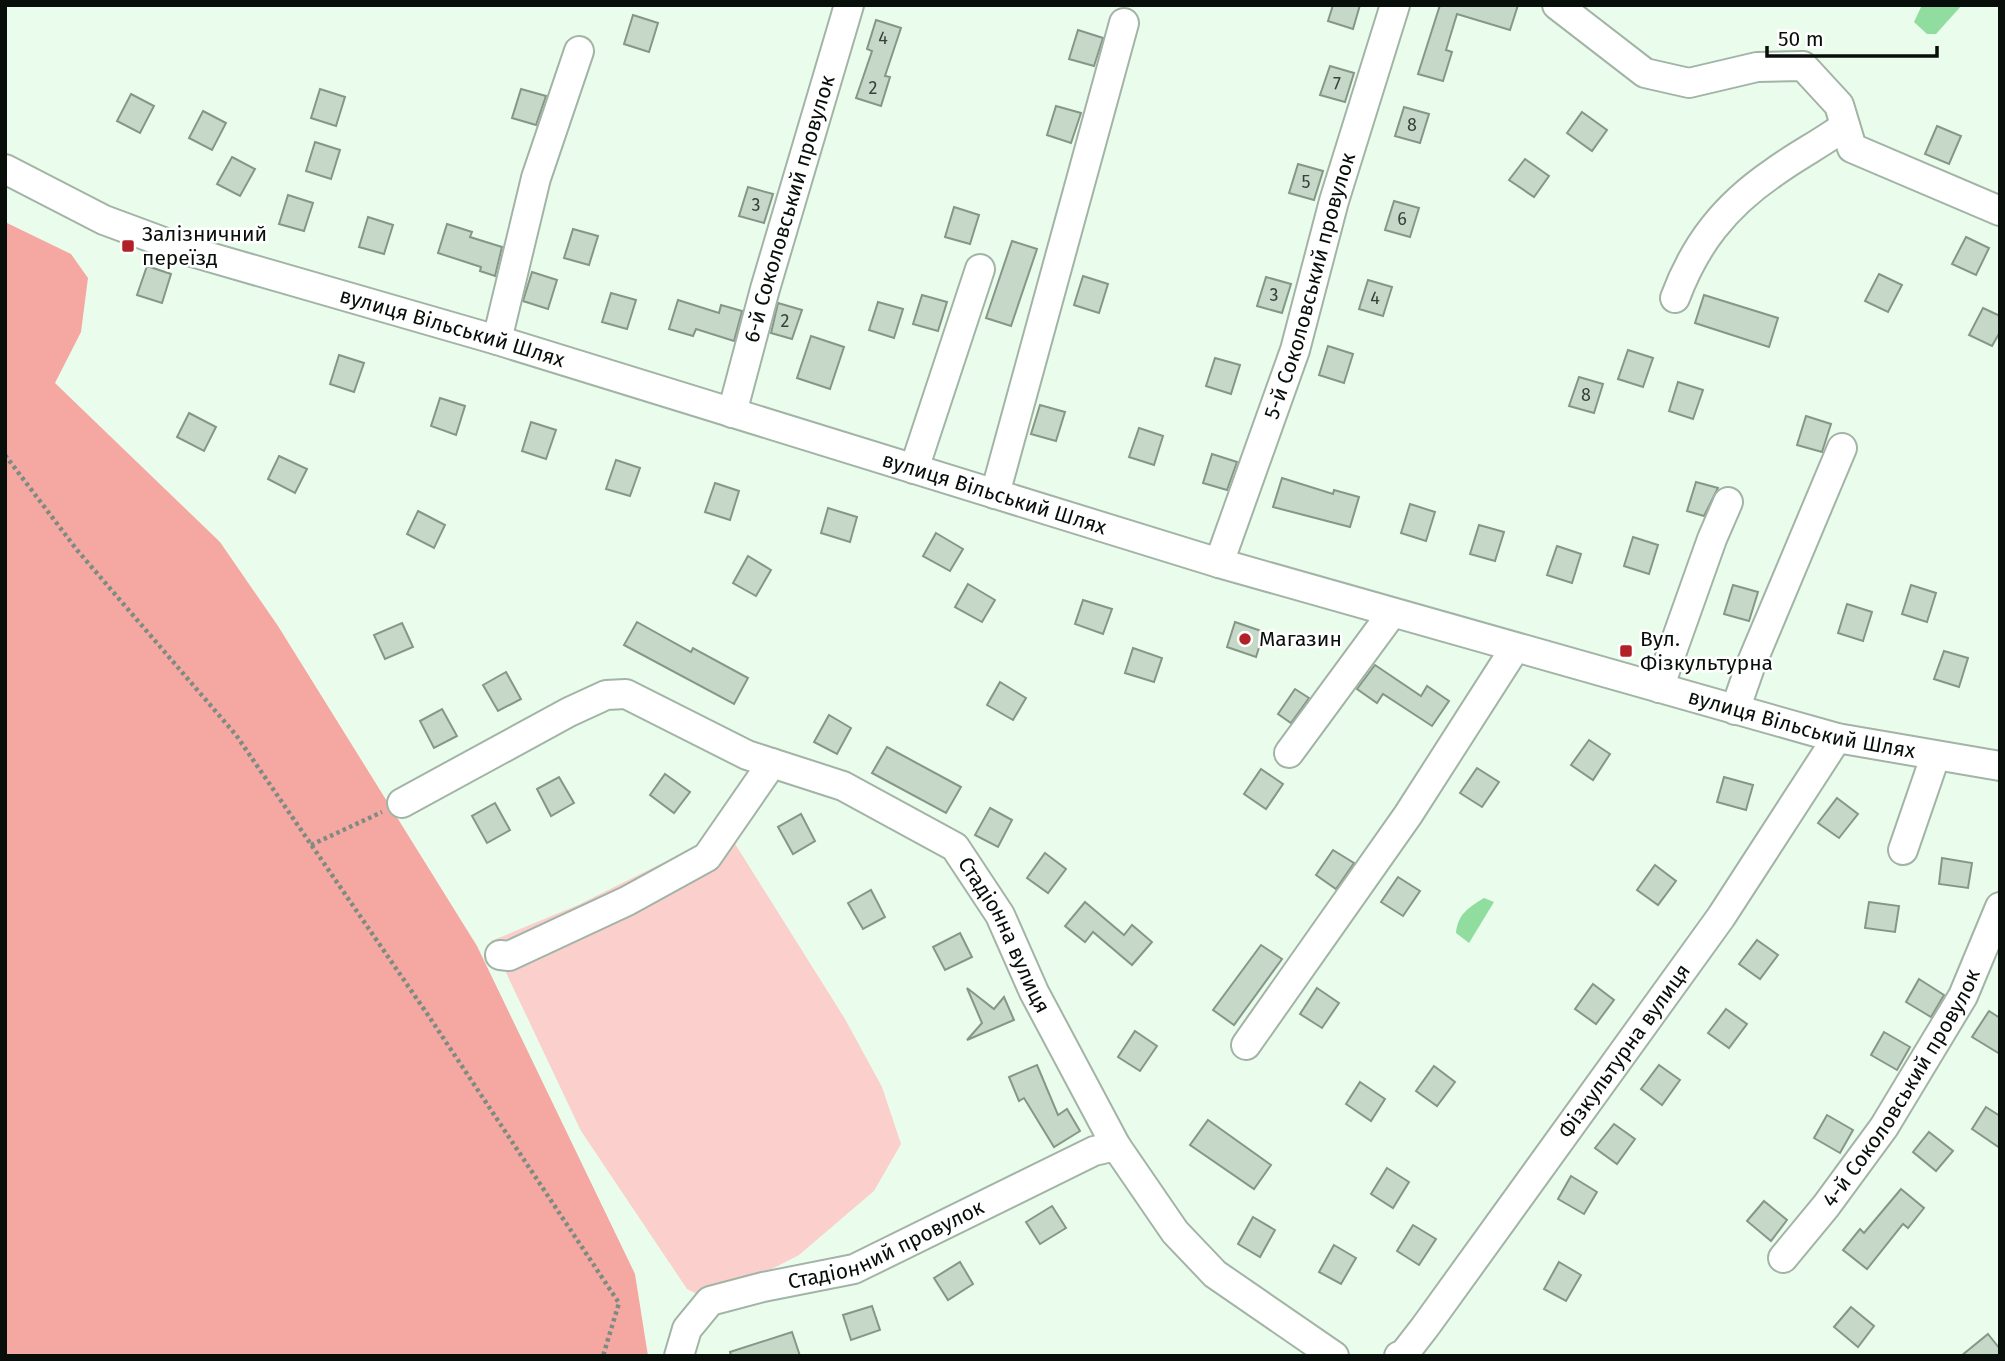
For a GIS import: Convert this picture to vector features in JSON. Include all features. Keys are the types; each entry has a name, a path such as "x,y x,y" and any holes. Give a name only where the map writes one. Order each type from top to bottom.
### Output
{"street":[{"name":"6-й Соколовський провулок","path":"733,413 765,289 849,5"},
{"name":"5-й Соколовський провулок","path":"1219,564 1295,350 1334,201 1395,5"},
{"path":"1557,5 1645,72 1689,83 1757,67 1803,66 1839,105 1852,148 2000,211"},
{"path":"995,494 1124,23"},
{"path":"497,340 536,178 579,51"},
{"path":"1675,298 1689,260 1710,230 1737,202 1773,172 1845,126"},
{"name":"вулиця Вільський Шлях","path":"5,169 94,215 137,233 497,340 1219,564 1837,738 1935,757 2000,766"},
{"path":"914,469 980,269"},
{"path":"1735,710 1759,645 1842,448"},
{"path":"1659,688 1712,539 1728,502"},
{"path":"1289,753 1392,613"},
{"path":"1246,1045 1408,815 1515,648"},
{"name":"Стадіонна вулиця","path":"402,803 606,695 626,694 747,755 843,786 954,847 1000,915 1034,992 1116,1146 1175,1232 1215,1274 1334,1356"},
{"name":"Фізкультурна вулиця","path":"1403,1355 1721,917 1837,738"},
{"path":"1903,850 1935,757"},
{"path":"500,955 509,956 627,901 707,857 772,763"},
{"name":"4-й Соколовський провулок","path":"1783,1258 1826,1206 1891,1115 1963,996 2000,906"},
{"name":"Стадіонний провулок","path":"679,1356 687,1329 710,1301 854,1269 1094,1151 1116,1146"}],"path":[{"path":"5,456 77,550 236,735 619,1303 603,1356"},
{"path":"311,845 402,803"}],"shaded area":[{"path":"1922,5 1962,5 1936,34 1927,34 1914,22"},
{"path":"5,222 71,254 88,278 81,332 55,383 220,542 278,626 477,946 635,1274 648,1356 5,1356"},
{"path":"727,831 845,1019 882,1087 901,1144 874,1191 799,1255 710,1301 687,1289 581,1131 491,941 578,905"},
{"path":"1484,898 1494,902 1469,943 1456,933 1457,926 1465,912"}],"building":[{"path":"1333,5 1360,5 1353,29 1328,21"},
{"path":"1440,5 1518,5 1510,30 1457,14 1446,50 1452,52 1443,81 1418,74"},
{"path":"633,15 658,23 649,52 624,44"},
{"path":"876,20 901,28 885,76 890,77 881,106 856,98 872,51 867,49"},
{"path":"1078,30 1103,38 1094,66 1069,59"},
{"path":"1330,66 1354,73 1345,102 1320,95"},
{"path":"320,89 345,97 336,126 311,118"},
{"path":"521,89 546,96 536,125 512,118"},
{"path":"131,94 154,106 140,133 117,121"},
{"path":"1056,106 1081,113 1071,143 1047,135"},
{"path":"1404,107 1429,114 1420,143 1395,136"},
{"path":"203,111 226,123 212,150 189,138"},
{"path":"1582,112 1607,130 1592,151 1567,133"},
{"path":"1937,126 1961,136 1949,164 1925,154"},
{"path":"315,142 340,150 331,179 306,171"},
{"path":"232,157 255,169 240,196 217,184"},
{"path":"1525,159 1549,176 1534,197 1509,180"},
{"path":"1298,164 1323,171 1314,200 1289,193"},
{"path":"748,187 773,194 764,223 739,216"},
{"path":"288,195 313,203 304,231 279,224"},
{"path":"1394,201 1419,208 1410,237 1385,230"},
{"path":"954,207 979,215 970,244 945,237"},
{"path":"368,217 393,225 384,254 359,247"},
{"path":"447,224 472,232 470,237 502,247 495,276 480,271 481,267 438,253"},
{"path":"573,229 598,236 589,265 564,258"},
{"path":"1966,237 1989,248 1976,275 1952,264"},
{"path":"1012,241 1037,249 1011,326 986,318"},
{"path":"147,266 171,274 162,303 137,295"},
{"path":"532,272 557,280 548,309 523,301"},
{"path":"1879,274 1902,285 1888,312 1865,301"},
{"path":"1083,276 1108,284 1099,313 1074,305"},
{"path":"1266,277 1291,284 1282,313 1257,306"},
{"path":"1368,280 1392,287 1383,316 1359,309"},
{"path":"611,293 636,300 627,329 602,322"},
{"path":"922,295 947,302 938,331 913,324"},
{"path":"1704,295 1778,318 1769,347 1695,323"},
{"path":"678,300 719,313 721,305 742,311 734,341 696,329 693,336 669,329"},
{"path":"878,302 903,309 894,338 869,330"},
{"path":"778,303 802,310 792,339 771,333"},
{"path":"1983,308 2000,316 2000,332 1992,346 1969,335"},
{"path":"811,336 844,347 830,389 797,378"},
{"path":"1328,346 1353,354 1344,383 1319,375"},
{"path":"1628,350 1653,358 1643,387 1618,379"},
{"path":"339,355 364,363 354,392 330,384"},
{"path":"1215,358 1240,365 1231,394 1206,386"},
{"path":"1579,377 1603,384 1594,413 1569,406"},
{"path":"1678,382 1703,390 1693,419 1669,411"},
{"path":"440,398 465,406 456,435 431,426"},
{"path":"1040,405 1065,412 1056,441 1031,434"},
{"path":"189,413 216,427 204,451 177,437"},
{"path":"1806,416 1831,424 1822,452 1797,445"},
{"path":"531,422 556,430 546,459 522,451"},
{"path":"1139,428 1163,436 1154,465 1129,457"},
{"path":"1212,454 1237,462 1227,490 1203,483"},
{"path":"279,456 307,469 295,493 268,479"},
{"path":"616,460 640,468 630,496 606,489"},
{"path":"1282,478 1333,494 1334,490 1359,497 1350,527 1273,507"},
{"path":"1696,482 1718,488 1704,516 1687,511"},
{"path":"715,483 739,491 730,520 705,512"},
{"path":"1410,504 1435,512 1426,541 1401,533"},
{"path":"828,508 857,517 850,542 821,533"},
{"path":"418,511 445,525 434,548 407,534"},
{"path":"1479,525 1504,532 1495,561 1470,554"},
{"path":"936,533 963,549 950,571 923,556"},
{"path":"1633,537 1658,545 1649,574 1624,566"},
{"path":"1557,546 1581,554 1572,583 1547,575"},
{"path":"748,556 771,570 756,596 733,583"},
{"path":"968,584 995,600 982,622 955,607"},
{"path":"1733,585 1758,592 1749,621 1724,614"},
{"path":"1911,585 1936,593 1927,622 1902,614"},
{"path":"1083,600 1112,609 1103,634 1075,624"},
{"path":"1847,604 1872,612 1863,641 1838,633"},
{"path":"637,622 691,652 693,648 748,678 734,704 624,645"},
{"path":"1235,622 1264,632 1256,657 1227,647"},
{"path":"402,623 413,647 385,659 374,635"},
{"path":"1133,648 1162,658 1154,682 1125,673"},
{"path":"1944,651 1968,658 1959,687 1934,679"},
{"path":"1375,665 1421,696 1427,686 1449,701 1432,726 1383,694 1377,703 1357,689"},
{"path":"506,672 521,699 498,711 483,685"},
{"path":"1000,682 1026,698 1013,720 987,705"},
{"path":"1295,689 1309,698 1291,723 1278,714"},
{"path":"442,709 457,736 434,748 420,721"},
{"path":"829,715 851,728 837,754 814,742"},
{"path":"1589,740 1610,754 1593,780 1571,765"},
{"path":"887,747 961,787 946,813 872,773"},
{"path":"1477,768 1499,782 1482,807 1460,793"},
{"path":"1261,769 1283,784 1266,809 1244,794"},
{"path":"665,774 690,792 674,813 650,795"},
{"path":"559,777 574,803 551,816 537,789"},
{"path":"1724,777 1753,785 1746,810 1717,802"},
{"path":"1837,798 1858,814 1839,838 1818,823"},
{"path":"495,803 510,830 487,843 472,816"},
{"path":"990,808 1012,820 998,847 975,835"},
{"path":"801,814 815,841 793,854 778,827"},
{"path":"1333,850 1354,863 1336,889 1316,875"},
{"path":"1045,853 1066,869 1048,893 1027,878"},
{"path":"1942,858 1972,863 1968,888 1939,884"},
{"path":"1655,865 1676,881 1658,905 1637,890"},
{"path":"1398,877 1420,891 1403,916 1381,902"},
{"path":"871,890 885,917 863,929 848,903"},
{"path":"1085,902 1124,935 1132,925 1152,942 1132,965 1093,932 1085,942 1065,926"},
{"path":"1869,902 1899,906 1895,932 1865,928"},
{"path":"960,933 972,957 945,970 933,947"},
{"path":"1757,940 1778,955 1760,979 1739,964"},
{"path":"1261,945 1282,959 1234,1025 1213,1010"},
{"path":"1919,979 1944,995 1931,1017 1906,1002"},
{"path":"1593,984 1614,1000 1596,1024 1575,1009"},
{"path":"967,988 994,1009 1004,997 1014,1020 967,1040 982,1023"},
{"path":"1317,988 1339,1003 1322,1028 1300,1014"},
{"path":"1726,1009 1747,1024 1729,1048 1708,1033"},
{"path":"1989,1011 2000,1018 2000,1054 1972,1037"},
{"path":"1135,1031 1157,1046 1140,1071 1118,1057"},
{"path":"1884,1032 1910,1047 1897,1070 1871,1055"},
{"path":"1037,1065 1058,1115 1067,1109 1080,1131 1054,1147 1024,1098 1019,1101 1009,1077"},
{"path":"1659,1065 1680,1080 1662,1105 1641,1089"},
{"path":"1434,1066 1455,1082 1437,1106 1416,1091"},
{"path":"1360,1082 1385,1099 1371,1121 1346,1104"},
{"path":"1986,1107 2000,1116 2000,1148 1972,1129"},
{"path":"1827,1115 1853,1130 1840,1153 1814,1138"},
{"path":"1208,1120 1271,1165 1254,1189 1190,1145"},
{"path":"1614,1124 1635,1139 1617,1164 1595,1148"},
{"path":"1929,1132 1953,1151 1936,1171 1913,1152"},
{"path":"1387,1168 1409,1182 1393,1208 1371,1194"},
{"path":"1571,1176 1597,1192 1584,1214 1558,1199"},
{"path":"1901,1189 1924,1208 1908,1228 1903,1224 1867,1269 1843,1250 1860,1229 1864,1233"},
{"path":"1764,1201 1787,1220 1771,1241 1747,1221"},
{"path":"1052,1206 1066,1228 1040,1244 1026,1222"},
{"path":"1253,1217 1275,1230 1260,1257 1238,1244"},
{"path":"1413,1225 1436,1239 1419,1265 1397,1251"},
{"path":"1334,1245 1356,1258 1341,1284 1319,1272"},
{"path":"960,1262 973,1284 948,1300 934,1278"},
{"path":"1559,1262 1581,1275 1566,1301 1544,1289"},
{"path":"872,1306 880,1330 851,1340 843,1315"},
{"path":"1851,1307 1874,1326 1858,1347 1834,1327"},
{"path":"792,1332 800,1356 731,1356 730,1352"},
{"path":"1988,1334 2000,1349 2000,1356 1961,1356"}],"place":[{"name":"Залізничний переїзд","path":"128,246"},
{"name":"Магазин","path":"1245,639"},
{"name":"Вул. Фізкультурна","path":"1626,651"}]}
